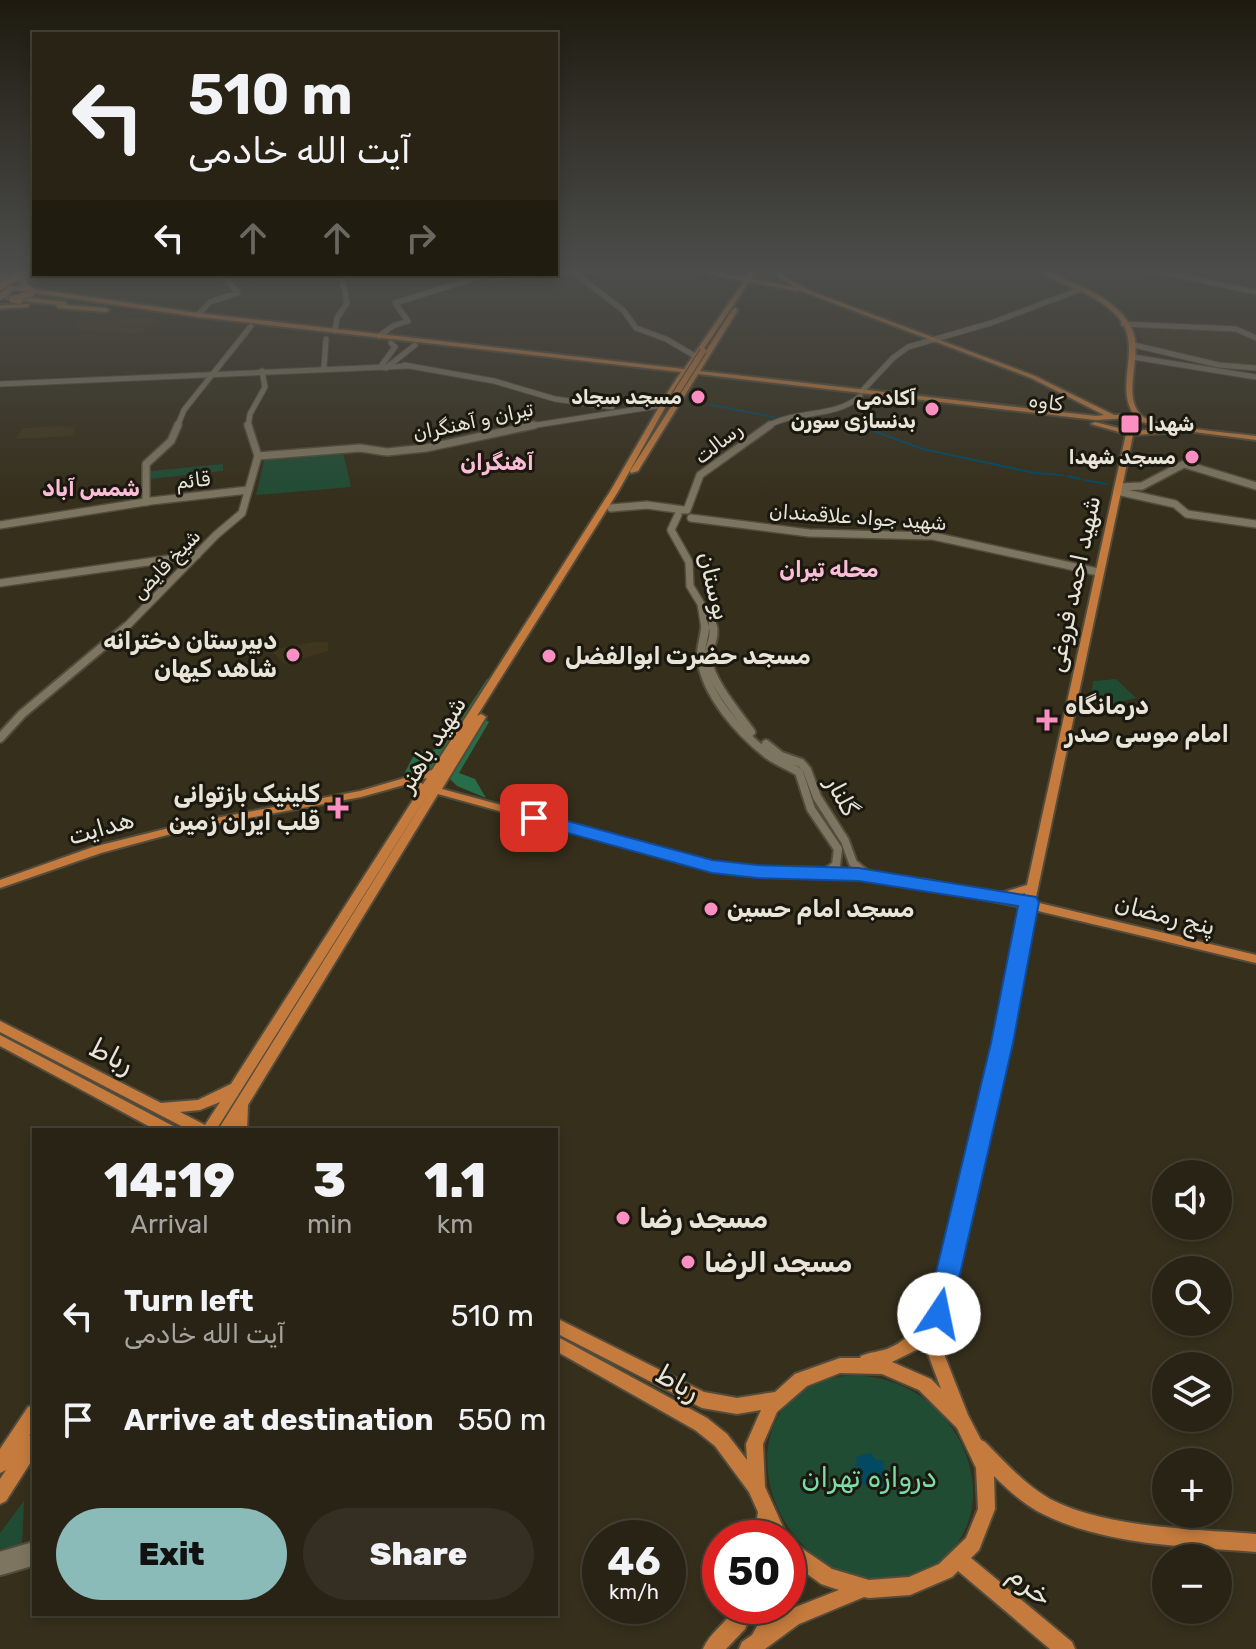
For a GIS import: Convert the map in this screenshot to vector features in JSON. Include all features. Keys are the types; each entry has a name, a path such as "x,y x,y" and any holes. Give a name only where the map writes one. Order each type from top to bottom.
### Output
{"main road":[{"name":"کاوه","path":"402,346 638,368"},
{"name":"کاوه","path":"460,346 1066,418 1109,418"},
{"path":"634,464 705,346"},
{"path":"634,464 709,346"},
{"path":"950,346 1033,377 1109,418 1130,433 1150,427 1256,440"},
{"path":"1134,346 1130,387 1132,410 1150,427"},
{"path":"654,370 677,367 698,356"},
{"path":"698,356 726,379"},
{"name":"شهید باهنر","path":"555,592 618,496 669,395 698,356"},
{"name":"شهید باهنر","path":"211,1128 241,1092 634,464 686,392 697,374 698,356"},
{"path":"654,370 673,379 675,386"},
{"path":"669,395 686,392 704,382 726,379"},
{"path":"1109,418 1132,410"},
{"path":"1109,418 1140,418"},
{"name":"شهید احمد فروغی","path":"961,1419 939,1369 930,1339 1002,1043 1098,572 1130,433"},
{"path":"409,782 436,780 456,792 566,828 712,866 757,871 830,871 1029,903"},
{"path":"436,780 456,792"},
{"name":"هدایت","path":"0,884 97,850 189,826 409,782 436,780"},
{"path":"409,782 424,800 456,792"},
{"path":"998,898 1016,907 1029,903"},
{"name":"پنج رمضان","path":"1029,903 1033,913 1050,910 1064,912"},
{"name":"پنج رمضان","path":"1029,903 1256,959"},
{"name":"رباط","path":"0,1026 198,1128"},
{"name":"رباط","path":"0,1040 163,1128"},
{"path":"160,1108 200,1105 241,1092 240,1128"},
{"name":"شهید باهنر","path":"226,1128 241,1092"},
{"name":"رباط","path":"558,1326 702,1400 737,1406 776,1400"},
{"path":"768,1520 756,1488 754,1460 758,1434 776,1400 805,1376 829,1367 885,1358 930,1339"},
{"name":"رباط","path":"558,1344 701,1424 721,1440 756,1488"},
{"path":"806,1565 815,1573 857,1592 887,1595 916,1591 941,1580 962,1562 977,1540 987,1500 984,1472 975,1445 961,1419 941,1398 917,1381 884,1367 855,1364"},
{"path":"0,1464 32,1416"},
{"path":"0,1495 32,1445"},
{"path":"975,1445 1016,1486 1041,1504 1069,1517 1162,1533 1256,1543"},
{"path":"765,1520 766,1516"},
{"name":"خرم","path":"962,1562 1065,1649"},
{"path":"751,1647 793,1617 857,1592"},
{"path":"713,1649 734,1624"},
{"path":"751,1647 767,1624"}],"street":[{"path":"146,502 146,464 171,441 184,410 236,346"},
{"path":"328,346 324,371 408,366 494,381 555,399 642,409 658,415"},
{"path":"386,367 393,346"},
{"path":"680,346 698,356"},
{"path":"861,394 894,357 911,346"},
{"path":"1138,346 1256,367"},
{"path":"386,367 412,347"},
{"path":"1133,357 1256,377"},
{"path":"0,384 324,367"},
{"name":"شیخ فایض","path":"0,738 22,714 130,624 242,513 258,456 246,430 254,403 265,387 262,371"},
{"name":"رسالت","path":"683,514 706,469 779,419 848,407 861,394"},
{"name":"تیران و آهنگران","path":"258,456 360,448 387,452 426,448 536,424 664,405"},
{"path":"1118,489 1142,486 1184,464 1256,486"},
{"path":"1118,489 1175,504 1187,514 1256,524"},
{"name":"قائم","path":"0,525 248,490"},
{"name":"شهید جواد علاقمندان","path":"618,496 630,504"},
{"name":"شهید جواد علاقمندان","path":"611,508 630,504 707,520 809,533 933,536 1098,572"},
{"name":"بوستان","path":"683,514 671,530 690,555 693,571 690,586 700,598 705,613 705,635 700,654 703,664 720,701 738,726 769,749"},
{"path":"0,582 197,555"},
{"name":"گلنار","path":"769,749 776,760 799,772 812,810 829,830 840,856 830,871"},
{"name":"گلنار","path":"769,749 801,763 807,770 817,797 845,841 853,863 868,876"},
{"path":"2,1563 32,1550"},
{"path":"2,1563 32,1558"}],"shaded area":[{"path":"1152,346 1256,346 1256,365 1222,362"},
{"path":"23,428 75,428 72,436 15,439"},
{"name":"دبیرستان دخترانه شاهد کیهان","path":"328,642 328,651 285,664 270,650"}],"green space":[{"path":"343,452 351,487 256,495 265,457"},
{"path":"223,464 223,471 150,479 150,471"},
{"path":"487,679 492,680 433,770 406,777 404,774 415,753 442,748"},
{"path":"1116,679 1136,698 1110,705 1092,691 1093,681"},
{"path":"484,719 489,722 459,773 475,779 486,798 457,786 450,779"},
{"name":"دروازه تهران","path":"856,1375 879,1378 914,1392 948,1422 969,1463 973,1485 972,1507 966,1529 944,1558 927,1570 908,1577 858,1576 817,1558 806,1546 806,1520 785,1520 771,1489 768,1449 780,1414 809,1387"},
{"path":"24,1501 22,1544 0,1549 0,1533"}],"water":[{"path":"871,1453 875,1459 884,1461 883,1467 889,1475 883,1478 883,1487 876,1485 872,1490 865,1484 858,1484 857,1475 851,1470 857,1464 856,1457"}],"waterway":[{"path":"711,405 774,417"},
{"path":"799,420 868,429 923,449 1035,473 1063,475"},
{"path":"1189,462 1240,477"},
{"path":"1068,476 1080,479"},
{"path":"1085,480 1107,484"}],"place":[{"name":"مسجد سجاد","path":"698,397"},
{"name":"آکادمی بدنسازی سورن","path":"932,409"},
{"name":"شهدا","path":"1130,424"},
{"name":"مسجد شهدا","path":"1192,457"},
{"name":"دبیرستان دخترانه شاهد کیهان","path":"293,655"},
{"name":"مسجد حضرت ابوالفضل","path":"549,656"},
{"name":"درمانگاه امام موسی صدر","path":"1047,720"},
{"name":"کلینیک بازتوانی قلب ایران زمین","path":"338,808"},
{"name":"مسجد امام حسین","path":"711,909"},
{"name":"مسجد رضا","path":"623,1218"},
{"name":"مسجد الرضا","path":"688,1262"}],"district":[{"name":"آهنگران","path":"497,462"},
{"name":"شمس آباد","path":"91,488"},
{"name":"محله تیران","path":"829,569"}],"route":[{"path":"534,818 712,866 743,871 859,874 1029,902 1002,1043 939,1314"}]}
